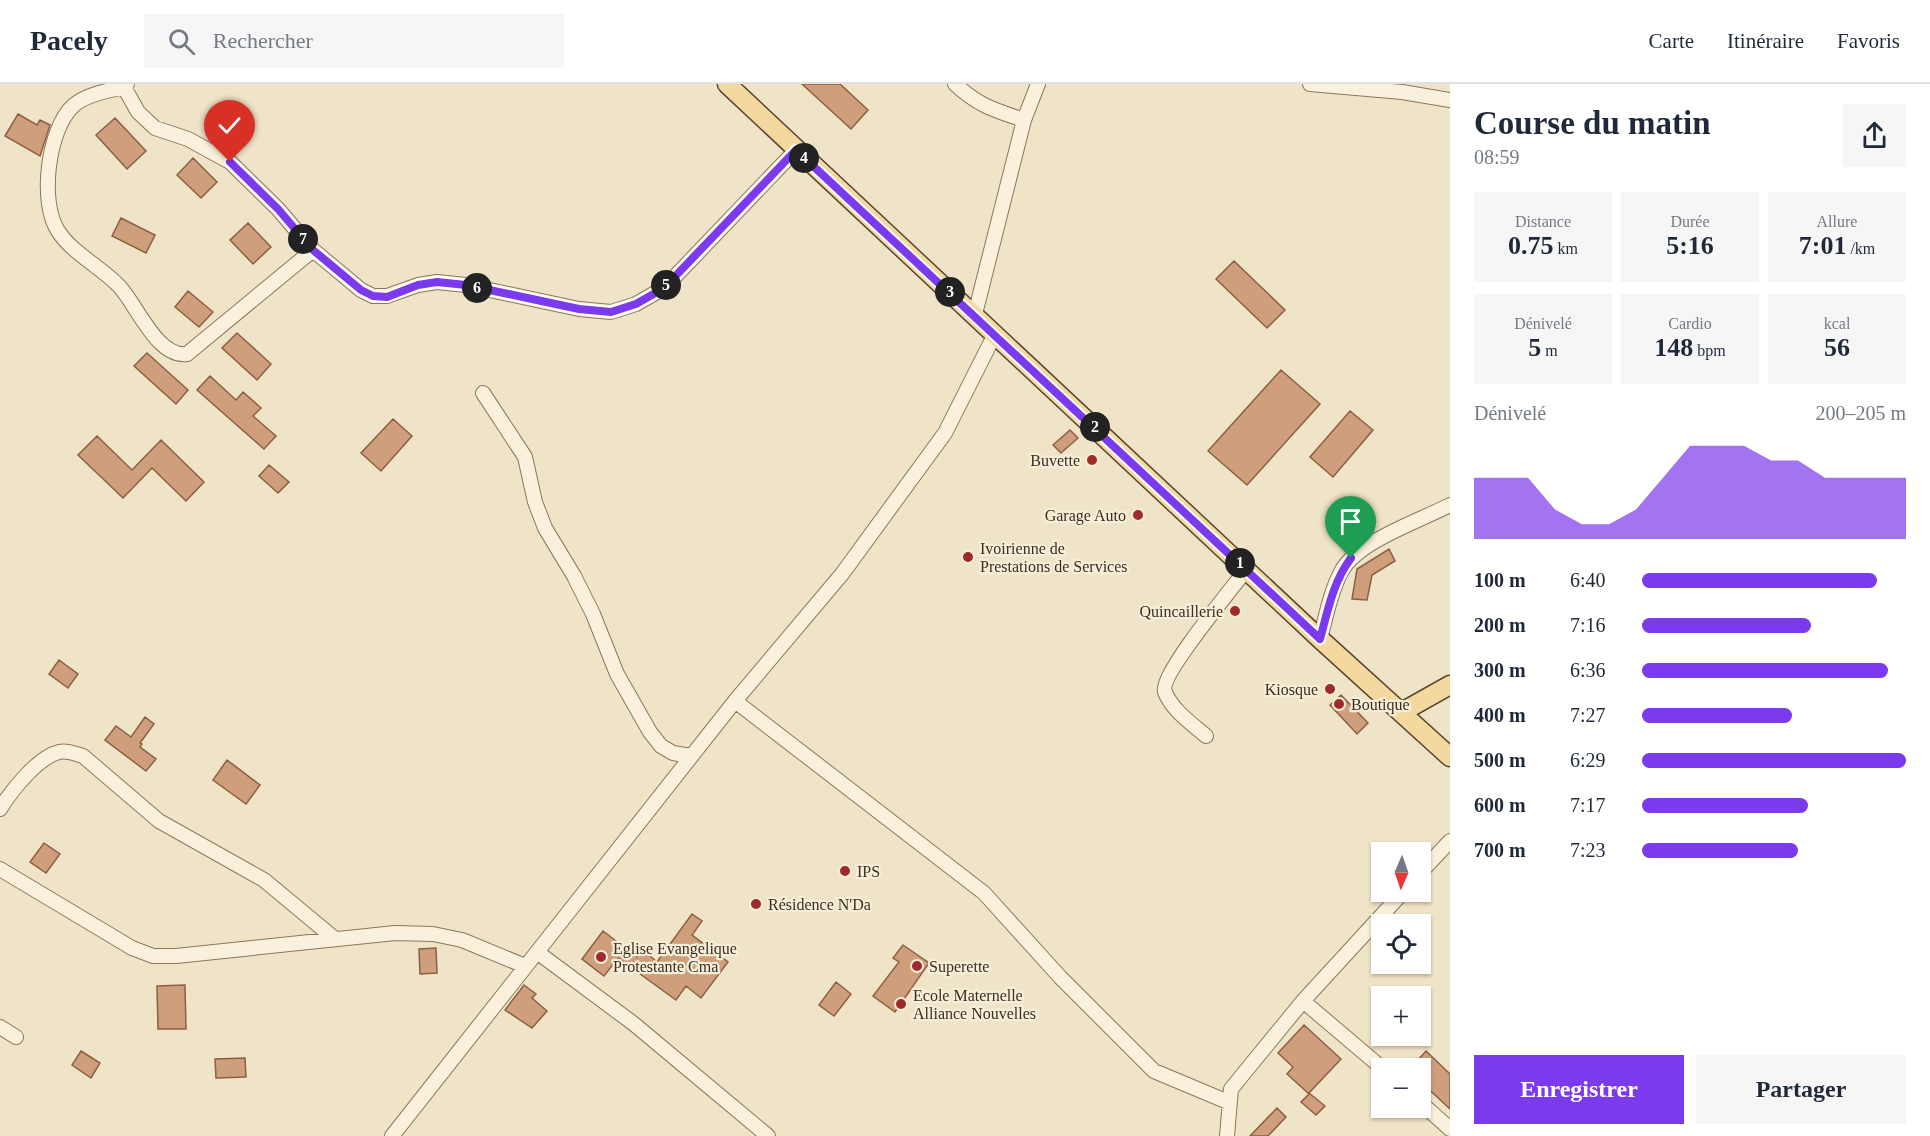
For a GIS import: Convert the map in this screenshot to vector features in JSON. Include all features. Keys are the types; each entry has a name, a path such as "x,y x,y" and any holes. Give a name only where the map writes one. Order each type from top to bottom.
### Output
{"main road":[{"path":"728,84 1320,639 1450,757"},
{"path":"1402,712 1450,685"}],"street":[{"path":"955,84 980,105 1024,120"},
{"path":"975,314 1024,120 1038,84"},
{"path":"1310,84 1402,88 1450,100"},
{"path":"313,250 187,354 177,355 168,350 119,287 59,234 47,202 47,177 51,151 73,106 94,94 126,86 138,112 155,128 188,139 230,162 278,209 313,250 361,290 373,296 387,297 418,285 437,282 466,285 579,309 611,312 636,304 664,288 796,150"},
{"path":"392,1136 735,701 842,574 945,433 995,334"},
{"path":"483,393 525,457 535,502 545,528 574,576 622,683 661,746 673,753 691,756"},
{"path":"1320,639 1332,592 1341,571 1351,558 1365,547 1450,505"},
{"path":"1206,736 1179,713 1164,690 1165,682 1181,655 1246,570"},
{"path":"735,701 984,893 1060,977 1154,1071 1228,1102"},
{"path":"0,809 12,790 44,760 58,752 70,752 83,756 159,820 264,880 335,939"},
{"path":"1431,861 1450,841"},
{"path":"0,869 132,948 153,956 176,956 395,933 433,934 462,940 525,966"},
{"path":"1227,1136 1228,1102 1231,1089 1303,1001 1394,902"},
{"path":"537,952 634,1024 761,1134"},
{"path":"1303,1001 1371,1059"},
{"path":"0,1027 16,1037"},
{"path":"1431,1112 1450,1129"}],"building":[{"path":"802,84 840,84 868,110 851,129"},
{"path":"18,114 37,125 40,120 50,125 40,156 5,136"},
{"path":"115,118 146,151 127,169 96,135"},
{"path":"193,158 217,182 201,198 177,175"},
{"path":"121,218 155,235 146,253 112,236"},
{"path":"248,223 271,247 253,264 230,240"},
{"path":"1234,261 1285,310 1267,328 1216,279"},
{"path":"188,291 213,312 199,327 175,307"},
{"path":"237,333 271,364 257,380 222,348"},
{"path":"147,353 188,390 176,404 134,366"},
{"path":"1281,370 1320,404 1247,485 1208,451"},
{"path":"210,376 236,400 243,392 261,408 253,416 276,436 264,449 197,390"},
{"path":"1350,411 1373,430 1333,477 1310,457"},
{"path":"393,419 412,436 381,471 361,453"},
{"path":"1070,430 1078,438 1061,453 1053,445"},
{"path":"97,436 132,470 161,440 204,482 186,501 152,468 123,498 78,455"},
{"path":"269,465 289,482 278,493 259,476"},
{"path":"1389,549 1395,561 1372,575 1367,600 1352,599 1357,569"},
{"path":"59,660 78,674 68,688 49,674"},
{"path":"1341,695 1368,723 1357,734 1330,705"},
{"path":"145,717 154,724 140,743 142,744 140,747 156,759 146,771 105,740 116,726 131,737"},
{"path":"227,760 260,785 246,804 213,780"},
{"path":"44,843 60,854 46,873 30,862"},
{"path":"692,914 702,921 692,935 728,962 701,998 686,986 676,1000 618,958 604,976 582,959 603,931 637,957 643,950 657,962"},
{"path":"903,945 929,963 895,1012 873,996 899,962 893,958"},
{"path":"436,948 437,973 420,974 419,949"},
{"path":"836,982 851,994 834,1016 819,1005"},
{"path":"185,985 186,1029 158,1029 157,986"},
{"path":"524,985 536,994 532,998 547,1011 532,1028 505,1010"},
{"path":"1304,1025 1341,1059 1309,1093 1325,1106 1316,1115 1301,1102 1309,1094 1287,1074 1293,1067 1278,1053"},
{"path":"81,1051 100,1063 91,1078 72,1065"},
{"path":"1426,1051 1450,1074 1450,1109 1431,1091 1431,1058 1420,1058"},
{"path":"245,1058 246,1077 216,1078 215,1059"},
{"path":"1277,1108 1286,1117 1268,1136 1250,1136"}],"place":[{"name":"Buvette","path":"1092,460"},
{"name":"Garage Auto","path":"1138,515"},
{"name":"Ivoirienne de Prestations de Services","path":"968,557"},
{"name":"Quincaillerie","path":"1235,611"},
{"name":"Kiosque","path":"1330,689"},
{"name":"Boutique","path":"1339,704"},
{"name":"IPS","path":"845,871"},
{"name":"Résidence N'Da","path":"756,904"},
{"name":"Eglise Evangelique Protestante Cma","path":"601,957"},
{"name":"Superette","path":"917,966"},
{"name":"Ecole Maternelle Alliance Nouvelles","path":"901,1004"}],"route":[{"path":"230,162 278,209 313,250 361,290 373,296 387,297 418,285 437,282 466,285 579,309 611,312 636,304 664,288 796,150 975,314 1320,639 1332,592 1341,571 1351,558"}]}
